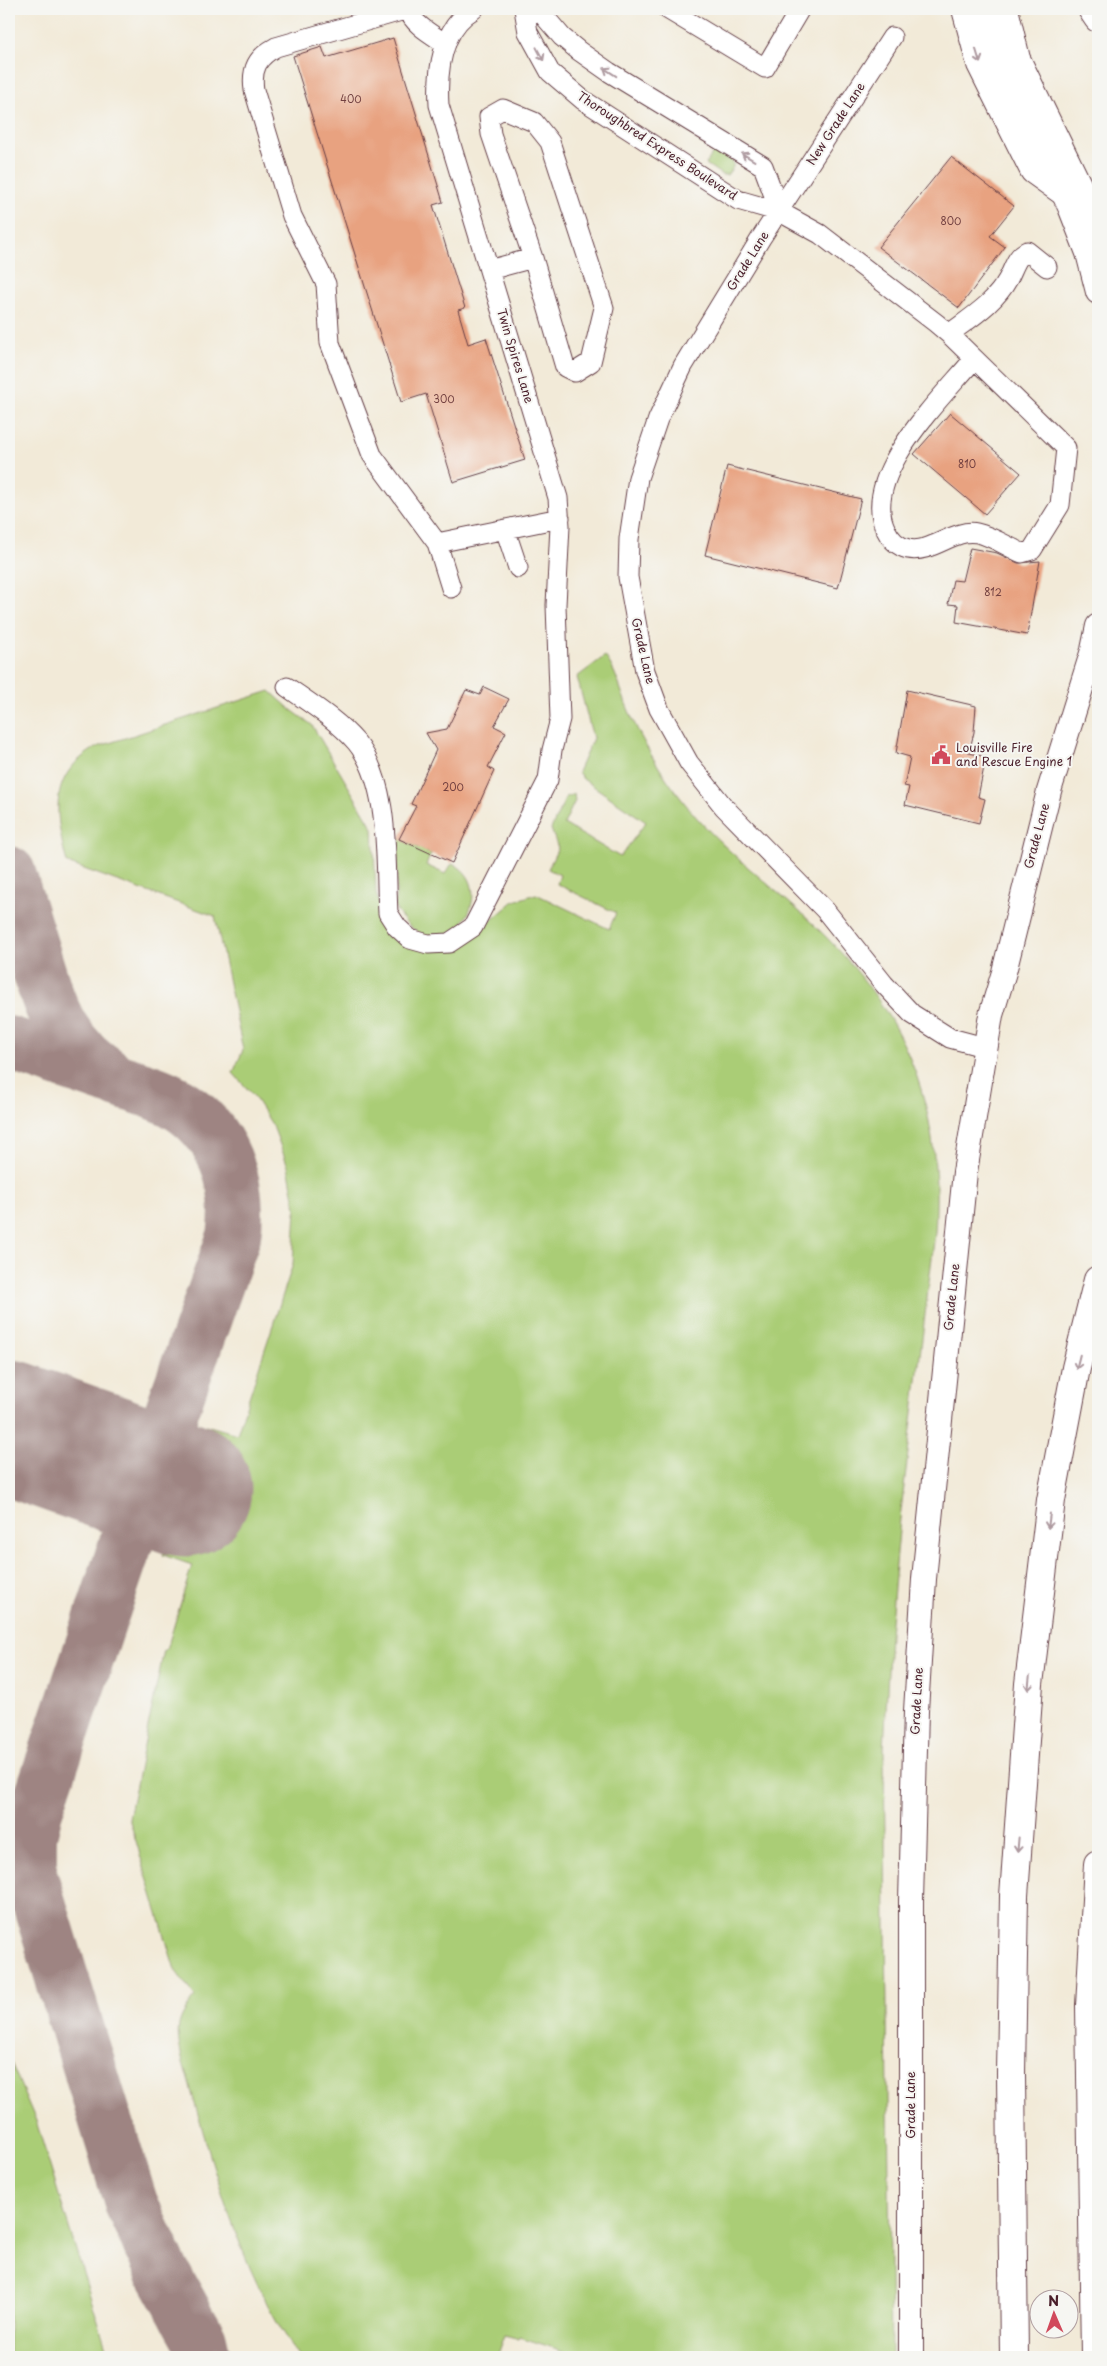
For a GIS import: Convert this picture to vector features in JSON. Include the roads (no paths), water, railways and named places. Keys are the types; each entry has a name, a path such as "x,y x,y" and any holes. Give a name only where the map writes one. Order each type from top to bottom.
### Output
{"highway":[{"path":"966,9 981,64 1034,170 1062,190"},
{"path":"1004,9 1016,60 1088,206 1098,235"},
{"path":"1092,9 1098,18"},
{"path":"1014,2357 1011,2074 1014,1906 1028,1684 1052,1500 1076,1368 1098,1280"},
{"path":"1095,2357 1090,2006 1098,1864"}],"main road":[{"path":"988,9 997,53 1062,190 1088,253 1098,292"},
{"name":"Grade Lane","path":"911,2357 911,1901 916,1702 924,1579 936,1447 965,1172 984,1048 1046,801 1093,650 1098,626"}],"street":[{"path":"446,44 425,30 408,9 276,48 263,54 256,64 252,76 254,90 292,216 326,284 330,344 372,454 437,543 451,588"},
{"name":"Twin Spires Lane","path":"287,687 333,720 357,744 374,776 383,810 388,913 397,927 410,939 428,944 448,943 473,927 548,780 552,750 560,719 556,605 560,518 558,498 439,105 438,81 441,57 458,22 474,9"},
{"name":"Thoroughbred Express Boulevard","path":"524,9 528,32 550,72 583,100 738,200 780,212 820,234 949,334 1066,448 1060,505 1032,550 1022,553 976,532 953,536 925,549 910,550 899,546 890,538 883,524 880,502 889,469 900,449 974,360"},
{"path":"538,9 562,36 609,72 763,166 780,212"},
{"path":"667,9 765,68 800,9"},
{"name":"New Grade Lane","path":"780,212 892,37"},
{"path":"503,109 534,122 550,142 604,308 591,362 575,372 565,367 533,258 491,134 489,117 503,109"},
{"name":"Grade Lane","path":"780,212 683,366 658,419 638,478 629,539 628,577 645,671 659,708 689,763 724,807 825,910 884,984 912,1014 950,1038 984,1048"},
{"path":"949,334 990,304 1007,281 1020,254 1028,251 1047,267"},
{"path":"489,270 533,258"},
{"path":"437,543 560,518"},
{"path":"505,529 518,568"}],"place":[{"name":"Louisville Fire and Rescue Engine 1","path":"941,755"}]}
